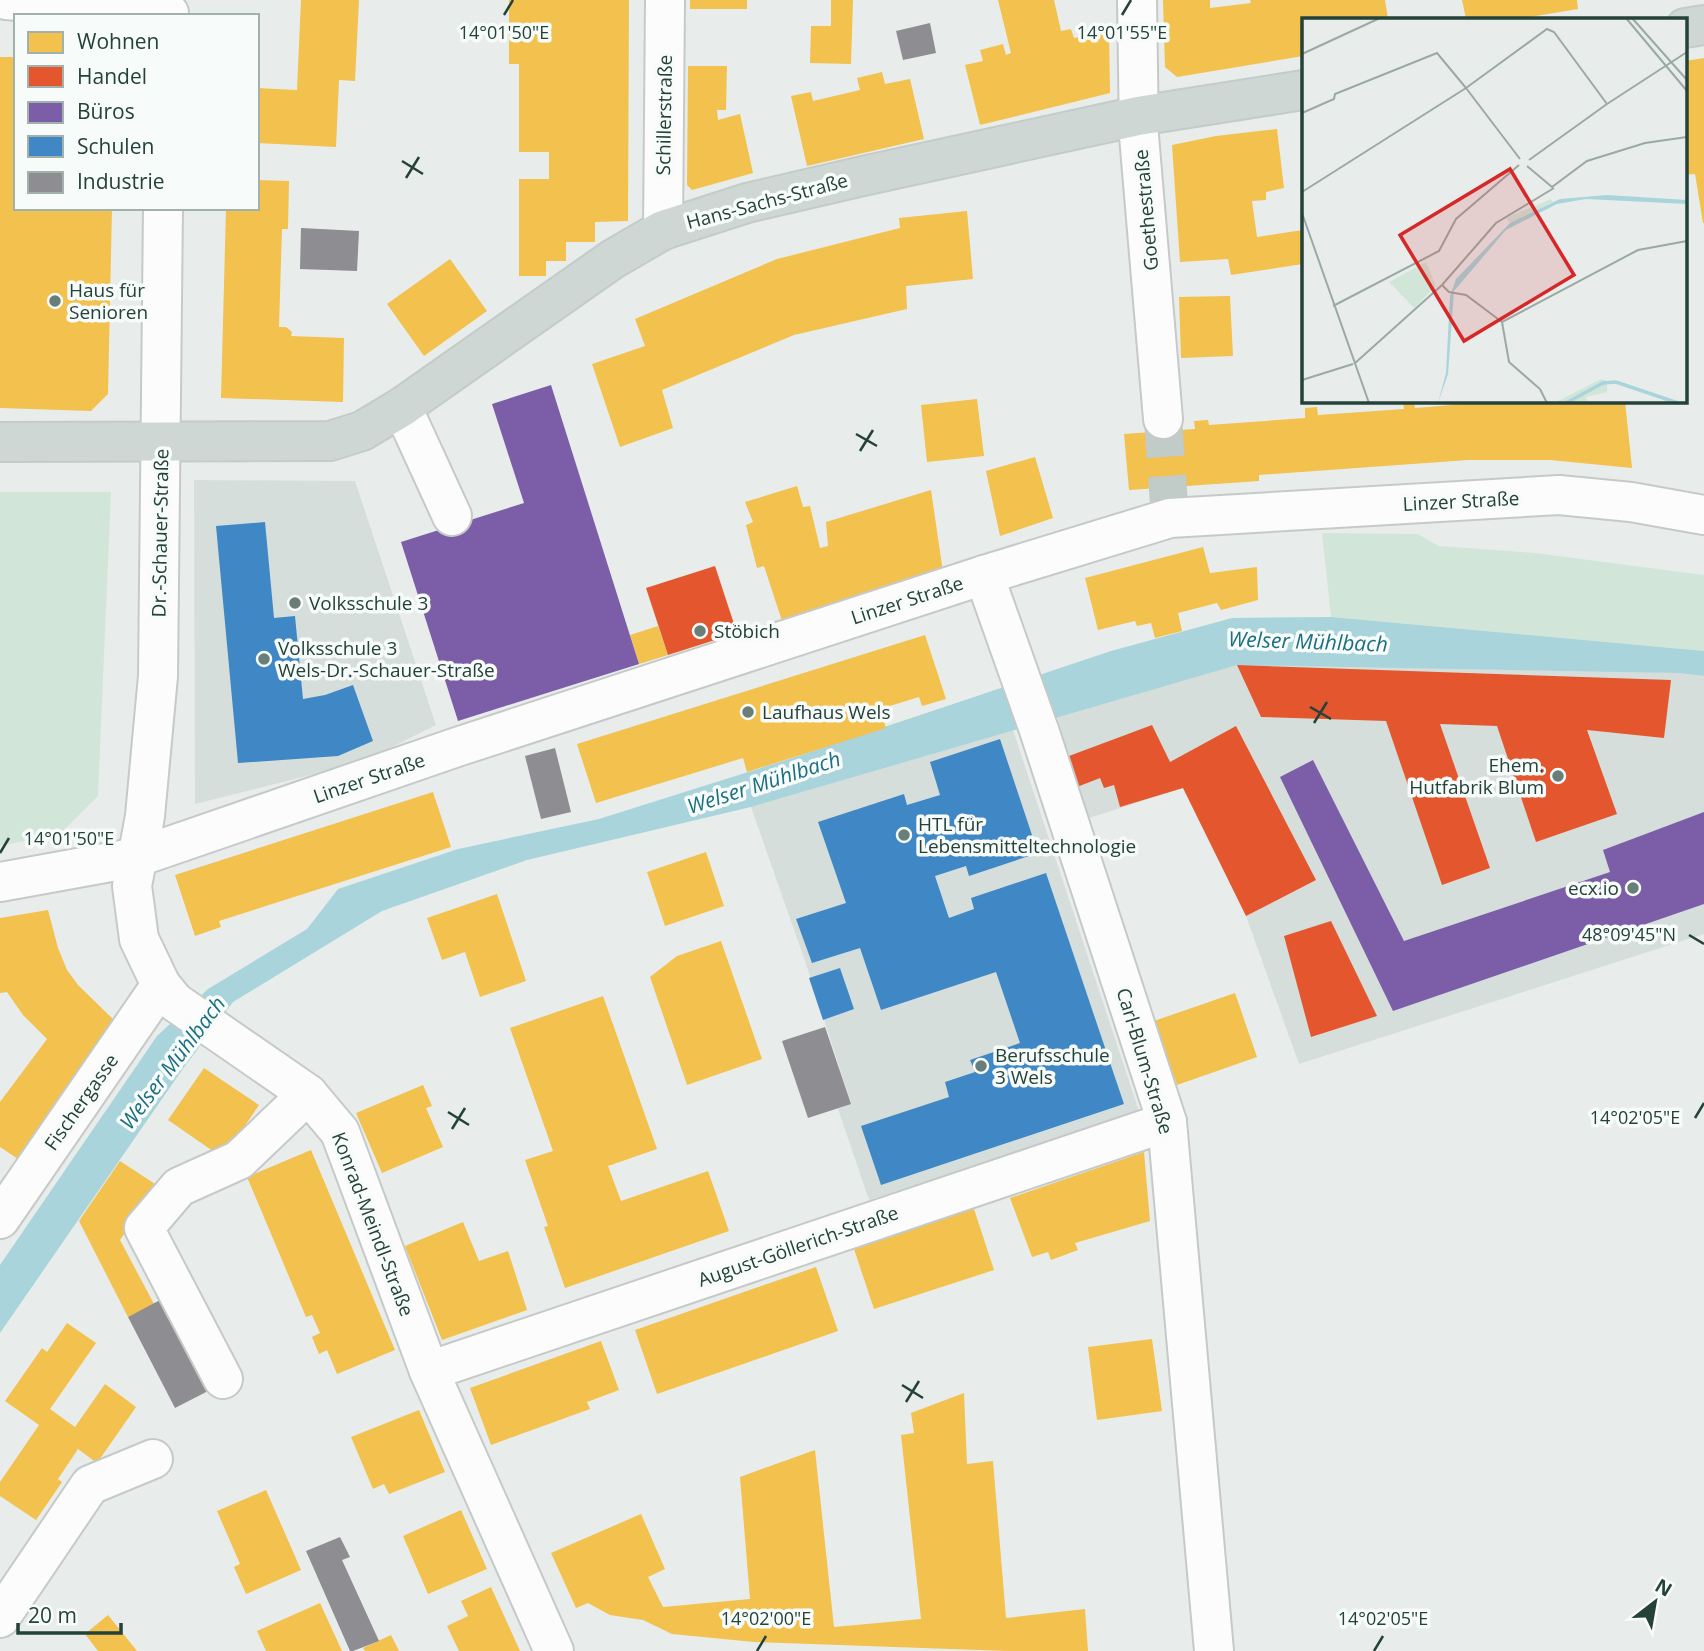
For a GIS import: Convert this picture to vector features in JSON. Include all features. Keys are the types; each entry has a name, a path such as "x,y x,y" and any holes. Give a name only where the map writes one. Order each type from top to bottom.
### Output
{"main road":[{"path":"1686,28 1704,25"},
{"name":"Hans-Sachs-Straße","path":"0,442 330,441 362,431 402,407 613,259 663,230 747,203 1138,116 1302,90"}],"street":[{"name":"Schillerstraße","path":"663,230 665,0"},
{"name":"Goethestraße","path":"1137,0 1138,116 1163,419"},
{"path":"6,1 169,10"},
{"name":"Dr.-Schauer-Straße","path":"138,858 149,783 158,676 163,210"},
{"path":"402,407 452,516"},
{"name":"Linzer Straße","path":"0,883 138,858 457,747 984,575 1170,518 1559,495 1631,502 1704,515"},
{"name":"Carl-Blum-Straße","path":"984,575 1017,665 1167,1122 1214,1651"},
{"name":"Konrad-Meindl-Straße","path":"138,858 132,886 139,939 168,994 308,1094 340,1132 429,1371 554,1651"},
{"name":"Fischergasse","path":"0,1219 168,994"},
{"path":"223,1379 144,1228 179,1187 239,1160 308,1094"},
{"name":"August-Göllerich-Straße","path":"429,1371 1167,1122"},
{"path":"0,1618 90,1485 153,1459"}],"shaded area":[{"name":"Volksschule 3","path":"194,480 355,481 436,725 362,762 195,804"},
{"path":"1224,657 1704,676 1704,934 1299,1064 1246,916 1183,788 1086,819 1054,705"},
{"name":"Berufsschule 3 Wels","path":"1013,730 1139,1111 869,1200 838,1109 851,1103 751,807"}],"green space":[{"path":"0,492 111,492 98,796 61,833 0,846"},
{"path":"1322,533 1418,534 1439,546 1535,553 1704,575 1704,651 1331,617"}],"water":[{"name":"Welser Mühlbach","path":"1331,617 1704,651 1704,676 1678,673 1237,665 751,807 527,860 382,911 233,1002 182,1070 0,1333 0,1265 157,1036 208,989 307,929 338,889 458,849 599,819 789,759 1111,651 1232,618"}],"building: Wohnen":[{"path":"301,0 359,0 355,81 339,80 336,147 259,143 259,88 297,90"},
{"path":"509,0 629,0 628,221 595,222 595,242 566,242 566,261 546,261 546,276 519,276 519,179 549,179 549,152 519,152 519,64 509,64"},
{"path":"690,0 747,0 747,9 690,9"},
{"path":"831,0 853,0 851,64 810,63 811,26 831,26"},
{"path":"998,0 1054,0 1061,31 1071,29 1074,38 1109,31 1110,93 980,125 965,65 983,61 980,50 1003,44 1006,55 1011,53"},
{"path":"1163,0 1210,0 1210,8 1251,3 1250,0 1385,0 1388,18 1302,18 1302,56 1177,77 1165,67"},
{"path":"1462,0 1577,0 1578,9 1524,18 1466,18"},
{"name":"Haus für Senioren","path":"0,57 14,57 14,210 112,210 108,394 91,411 0,408"},
{"path":"1704,58 1704,223 1695,174 1686,175 1686,61"},
{"path":"688,66 727,66 726,110 717,110 718,120 740,114 753,173 692,190 687,185"},
{"path":"882,72 885,84 910,79 924,139 807,166 791,96 811,92 813,101 860,90 857,78"},
{"path":"1277,129 1284,188 1266,192 1266,200 1252,201 1257,237 1302,230 1302,264 1231,275 1228,259 1180,262 1172,145 1216,136"},
{"path":"259,180 289,181 288,229 282,229 279,327 286,327 292,332 291,336 344,338 343,402 221,398 226,210 259,210"},
{"path":"967,211 973,279 906,286 907,309 794,335 662,390 673,428 620,447 592,364 645,346 635,319 777,259 900,228 899,218"},
{"path":"450,259 487,311 424,356 387,304"},
{"path":"1230,296 1233,356 1181,358 1179,297"},
{"path":"977,399 984,456 927,462 921,405"},
{"path":"1403,402 1414,402 1415,408 1464,404 1463,402 1625,402 1632,468 1550,460 1468,460 1259,475 1259,481 1129,490 1124,434 1195,429 1194,421 1208,420 1209,425 1305,418 1305,408 1317,407 1318,415 1404,409"},
{"path":"1035,457 1053,518 1000,536 986,471"},
{"path":"797,486 803,507 810,506 820,548 828,546 826,522 931,490 943,572 783,624 764,566 757,568 746,525 753,522 745,502"},
{"path":"1203,547 1210,573 1257,567 1258,600 1221,610 1217,603 1178,613 1182,631 1155,638 1151,623 1137,626 1135,621 1098,630 1085,578"},
{"path":"658,626 668,655 639,664 630,635"},
{"path":"925,635 946,699 922,706 919,697 880,709 886,728 747,772 743,758 596,803 577,744"},
{"path":"433,792 451,847 219,921 221,927 195,936 175,875"},
{"path":"706,852 724,906 665,926 647,872"},
{"path":"497,894 526,981 480,997 465,952 442,960 427,918"},
{"path":"48,910 67,970 78,985 119,1025 24,1163 0,1147 0,1102 47,1039 23,1015 7,992 0,993 0,918"},
{"path":"721,941 762,1059 687,1085 650,977 677,956"},
{"path":"1235,993 1257,1057 1177,1085 1154,1021"},
{"path":"603,996 657,1149 608,1166 621,1201 708,1171 729,1231 565,1288 544,1227 548,1226 525,1160 553,1151 510,1028"},
{"path":"204,1068 259,1105 223,1158 168,1120"},
{"path":"423,1085 432,1106 426,1108 443,1147 382,1173 356,1113"},
{"path":"311,1150 395,1350 337,1374 327,1350 319,1354 312,1337 320,1333 312,1315 306,1317 247,1177"},
{"path":"1144,1152 1150,1221 1075,1243 1078,1250 1051,1260 1048,1252 1032,1257 1010,1198"},
{"path":"120,1161 158,1186 120,1240 154,1304 128,1317 79,1221"},
{"path":"973,1206 994,1270 874,1309 853,1246"},
{"path":"463,1222 479,1261 508,1251 527,1310 442,1340 405,1246"},
{"path":"816,1267 838,1331 657,1394 635,1330"},
{"path":"67,1323 96,1343 50,1409 75,1427 105,1384 136,1407 97,1463 78,1449 58,1479 62,1482 36,1520 0,1496 0,1482 39,1425 5,1401 42,1348 47,1352"},
{"path":"1152,1339 1162,1411 1097,1420 1088,1347"},
{"path":"601,1341 619,1390 587,1402 590,1409 491,1445 470,1388"},
{"path":"964,1393 967,1464 993,1461 1006,1618 1085,1609 1088,1651 1007,1651 754,1642 672,1634 643,1620 610,1615 588,1603 576,1608 551,1553 641,1514 665,1569 648,1577 663,1607 750,1599 740,1477 815,1450 834,1627 921,1619 901,1435 914,1433 911,1413"},
{"path":"419,1410 445,1472 389,1494 384,1484 373,1489 351,1437"},
{"path":"266,1490 301,1570 246,1594 234,1567 240,1564 217,1511"},
{"path":"461,1510 487,1569 428,1594 403,1536"},
{"path":"491,1587 520,1651 459,1651 447,1626 468,1616 461,1601"},
{"path":"320,1603 342,1651 266,1651 257,1631"},
{"path":"108,1615 137,1651 98,1651 85,1634"},
{"path":"391,1635 399,1651 365,1651 363,1648"}],"building: Handel":[{"path":"715,566 737,633 668,655 646,588"},
{"name":"Ehem. Hutfabrik Blum","path":"1237,665 1671,680 1664,738 1587,730 1617,814 1536,842 1497,726 1440,724 1490,868 1442,885 1386,721 1261,717"},
{"path":"1152,725 1170,762 1236,726 1316,880 1246,916 1183,788 1120,807 1114,785 1104,788 1100,778 1077,787 1069,756"},
{"path":"1331,921 1377,1016 1311,1037 1284,936"}],"building: Büros":[{"path":"551,385 639,664 458,721 401,542 524,503 492,404"},
{"name":"ecx.io","path":"1313,760 1404,941 1610,872 1603,850 1704,812 1704,904 1393,1011 1280,777"}],"building: Schulen":[{"name":"Volksschule 3 Wels-Dr.-Schauer-Straße","path":"265,522 274,618 295,616 303,699 353,685 373,741 338,756 238,763 216,526"},
{"path":"1000,739 1038,853 969,876 966,866 935,876 949,918 974,909 971,898 1046,873 1124,1104 881,1185 861,1126 949,1097 945,1082 975,1072 970,1060 1020,1043 996,972 881,1010 860,948 812,963 796,919 846,903 818,822 904,794 907,805 940,795 930,762"},
{"path":"840,968 854,1009 823,1020 809,978"}],"building: Industrie":[{"path":"930,23 936,53 903,60 896,31"},
{"path":"301,228 359,231 357,271 300,269"},
{"path":"555,748 571,812 541,819 525,756"},
{"path":"825,1027 851,1104 808,1118 782,1041"},
{"path":"162,1299 210,1390 175,1408 128,1317"},
{"path":"340,1537 350,1557 342,1560 379,1641 353,1651 350,1651 306,1551"}],"tunnel":[{"path":"1163,419 1170,518"}],"place":[{"name":"Haus für Senioren","path":"55,301"},
{"name":"Volksschule 3","path":"295,603"},
{"name":"Stöbich","path":"700,631"},
{"name":"Volksschule 3 Wels-Dr.-Schauer-Straße","path":"264,659"},
{"name":"Laufhaus Wels","path":"748,712"},
{"name":"Ehem. Hutfabrik Blum","path":"1558,776"},
{"name":"HTL für Lebensmitteltechnologie","path":"904,835"},
{"name":"ecx.io","path":"1633,888"},
{"name":"Berufsschule 3 Wels","path":"981,1066"}]}
